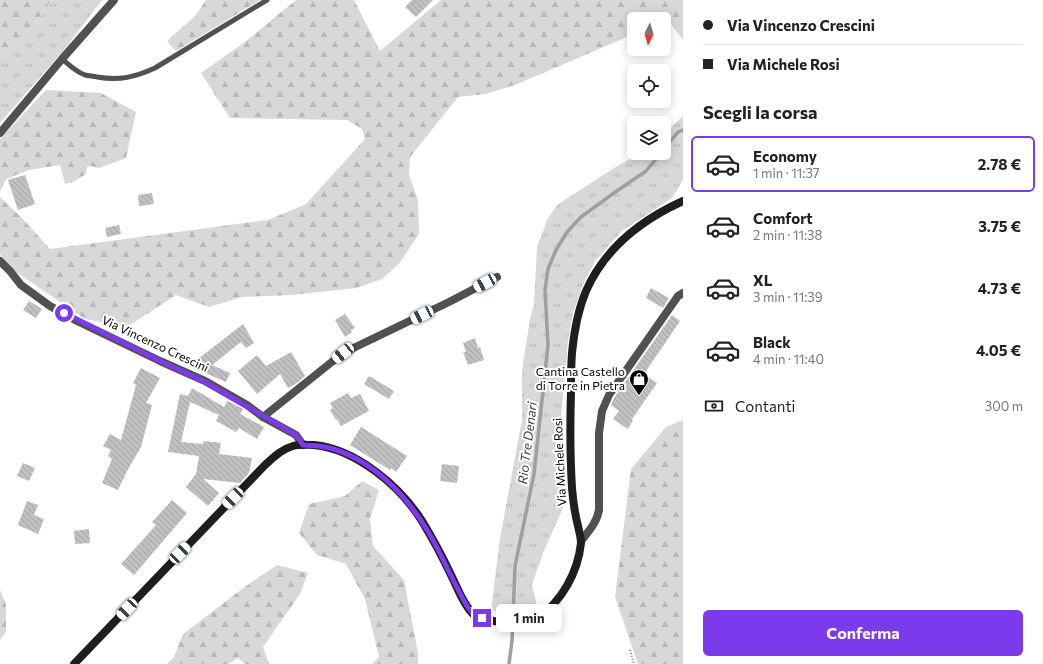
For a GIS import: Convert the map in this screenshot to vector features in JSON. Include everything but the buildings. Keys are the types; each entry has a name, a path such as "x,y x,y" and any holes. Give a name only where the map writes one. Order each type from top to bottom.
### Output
{"street":[{"path":"0,133 114,0"},
{"name":"Via Michele Rosi","path":"74,664 265,465 286,449 303,445 331,448 353,458 370,468 395,489 420,518 430,534 467,606 474,615 485,619 519,623 538,618 562,594 569,584 578,558 581,541 572,498 569,426 572,355 575,330 586,292 594,276 606,258 622,240 643,223 683,201"},
{"name":"Via Vincenzo Crescini","path":"0,261 21,285 50,306 77,321 205,382 296,435 303,445"},
{"path":"263,417 343,353 497,277"},
{"path":"581,541 596,522 599,510 599,432 602,411 608,395 678,296 683,293"}],"lane":[{"path":"62,59 73,68 86,75 102,78 137,76 155,68 267,0"}],"path":[{"path":"630,650 634,664"}],"green space":[{"path":"0,0 52,0 17,46 0,57"},
{"path":"52,0 102,0 63,51 0,123 0,57 17,46"},
{"path":"206,0 260,0 176,51 167,41 195,16"},
{"path":"296,0 354,0 380,51 441,0 683,0 683,40 671,24 671,12 627,12 627,37 515,85 486,94 458,97 410,157 409,175 418,200 419,234 399,264 382,279 356,288 292,295 242,297 209,307 176,295 127,327 85,319 10,268 0,254 0,197 23,219 50,249 268,220 306,204 365,139 362,129 347,120 230,118 201,73 245,42"},
{"path":"46,90 101,93 136,112 126,158 99,168 91,166 87,167 86,174 73,182 65,184 60,165 29,170 6,179 0,192 0,139"},
{"path":"683,116 683,180 672,198 622,231 595,261 583,285 573,313 568,341 560,427 563,508 543,553 532,585 537,606 506,613 491,610 500,538 522,420 522,371 530,319 534,304 537,247 547,220 557,205 628,160 671,160 671,127"},
{"path":"683,420 683,664 638,664 615,597 631,469 666,427"},
{"path":"362,481 379,490 370,519 373,546 404,580 418,653 418,664 372,664 379,657 365,599 346,564 317,555 299,533 309,504 345,496"},
{"path":"277,565 308,573 300,594 263,647 269,664 245,664 238,658 228,664 167,664 174,657 183,634 246,586"},
{"path":"0,590 6,604 6,632 0,640"}],"waterway":[{"name":"Rio Tre Denari","path":"671,140 678,132 683,130"},
{"name":"Rio Tre Denari","path":"509,664 512,641 515,566 534,474 548,345 545,290 548,269 556,250 567,232 581,217 646,171 655,160"}],"place":[{"name":"Cantina Castello di Torre in Pietra","path":"639,396"}],"route":[{"path":"64,313 77,321 184,371 224,392 263,417 296,435 303,445 321,446 337,450 370,468 386,480 403,497 420,518 430,534 467,606 474,615 482,618"}]}
